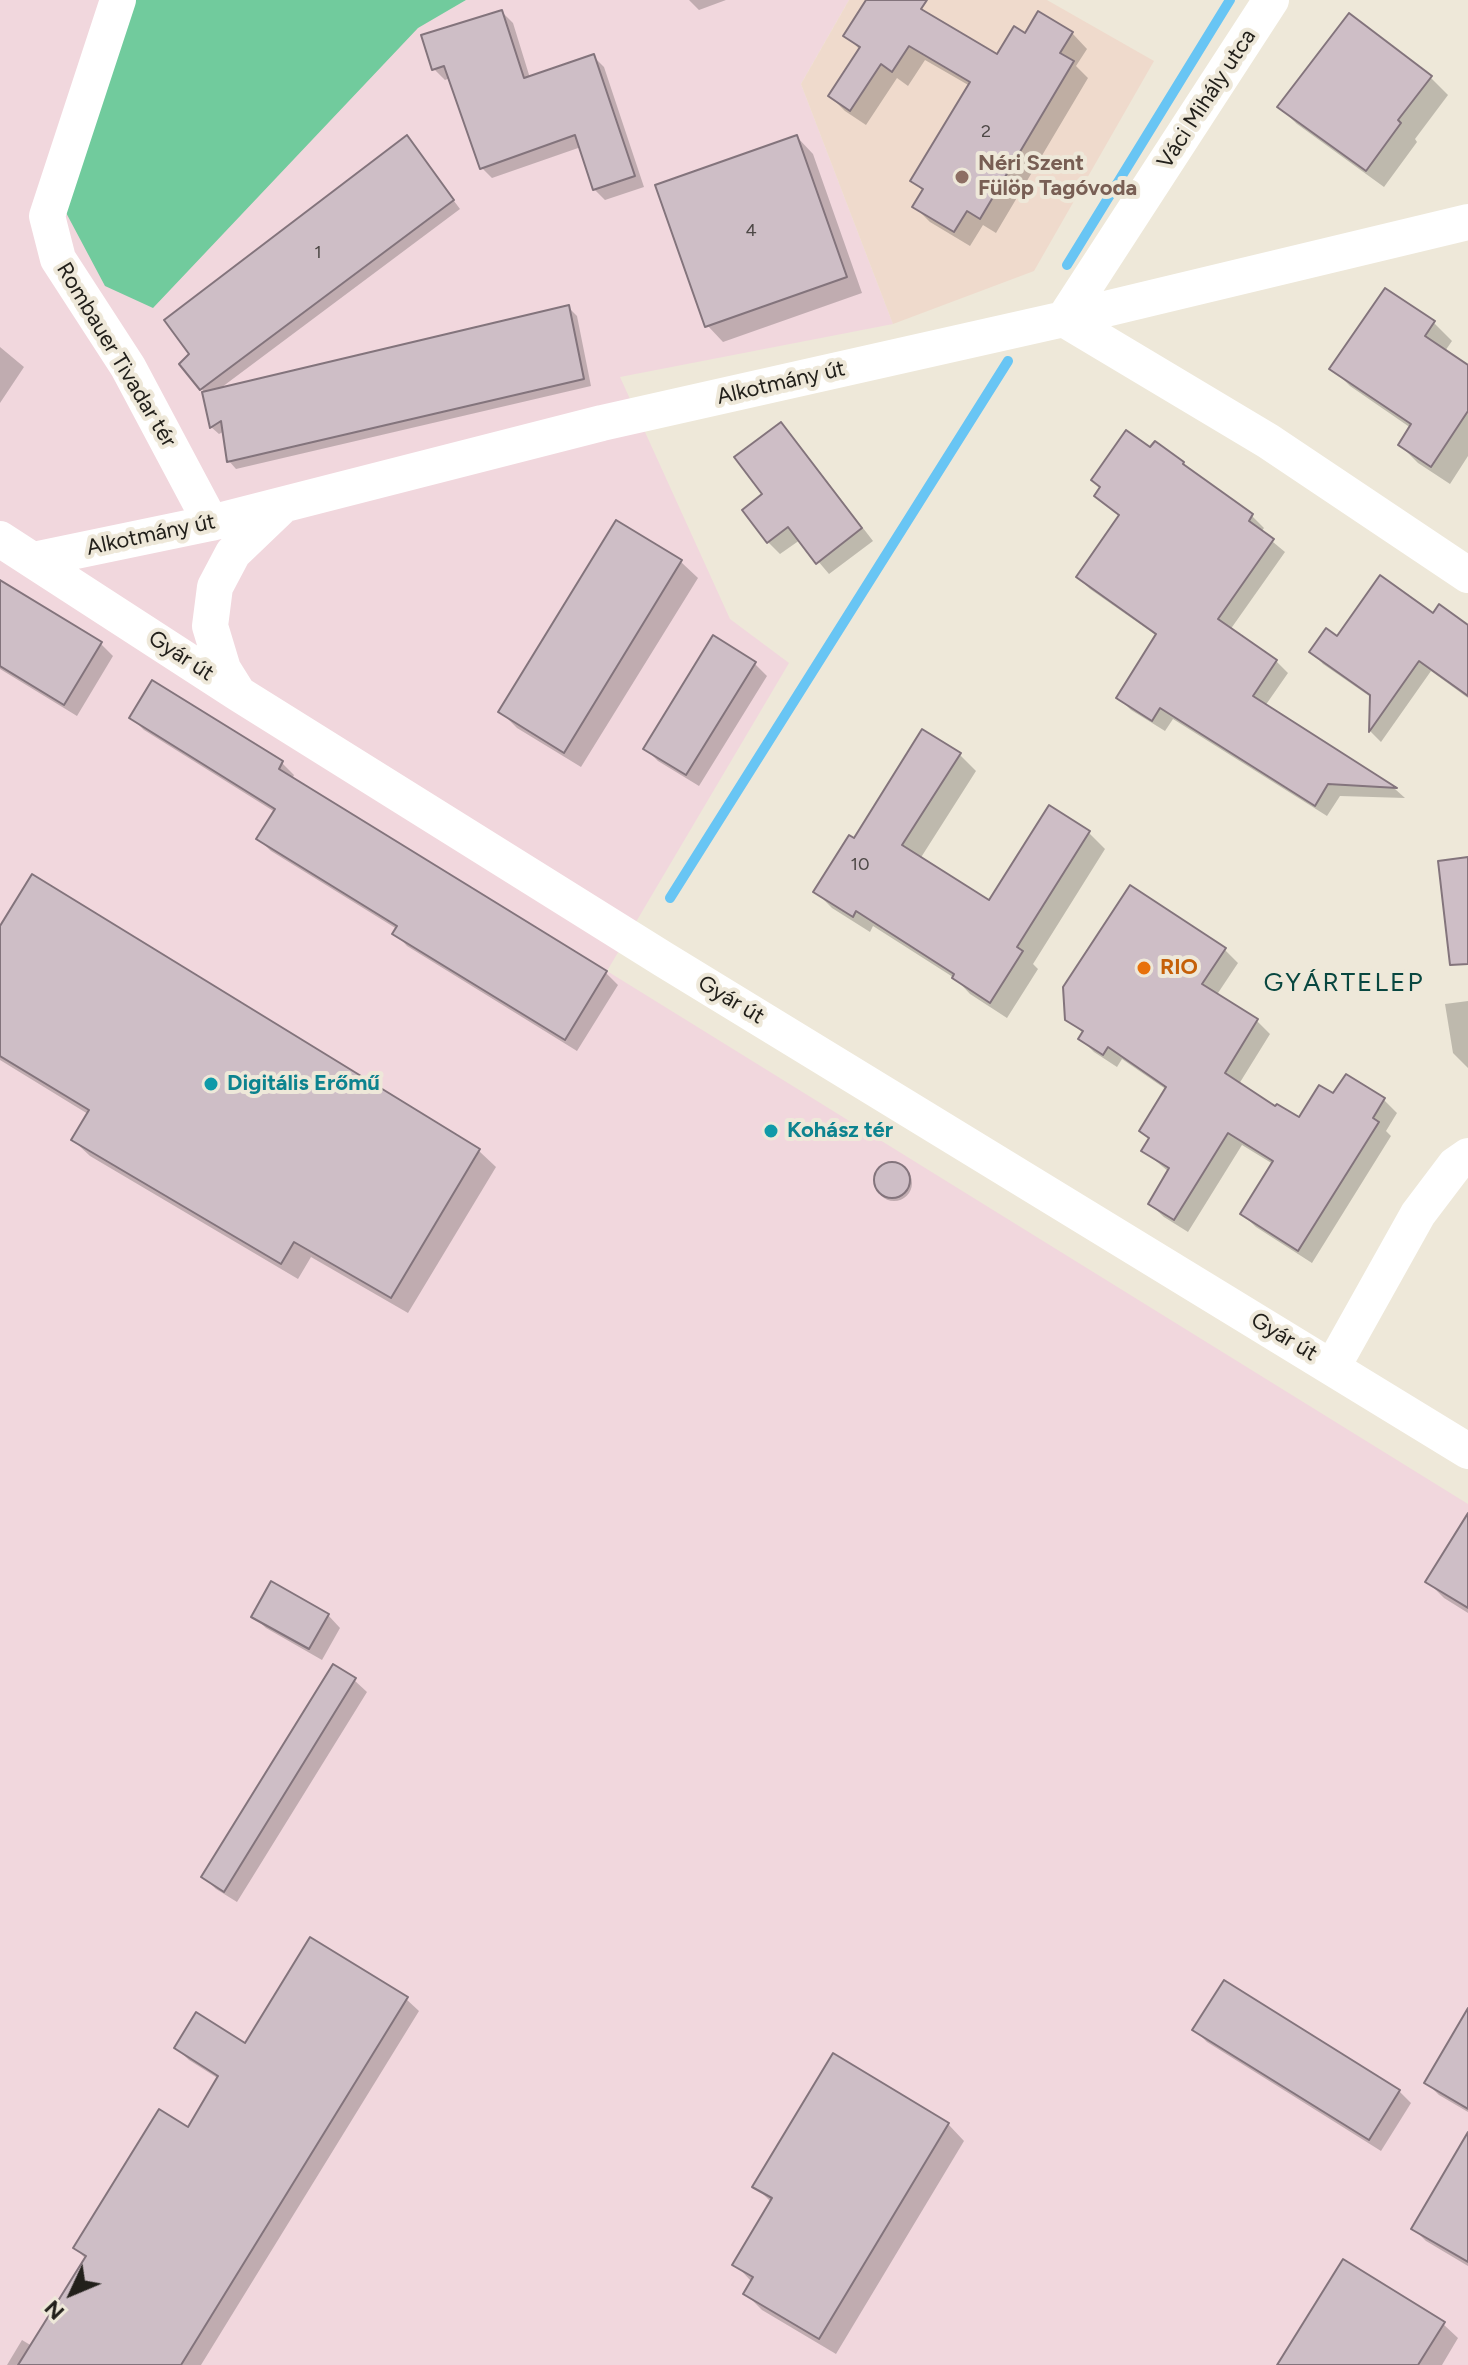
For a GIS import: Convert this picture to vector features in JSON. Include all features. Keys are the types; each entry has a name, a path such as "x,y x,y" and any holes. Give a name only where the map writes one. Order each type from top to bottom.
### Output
{"street":[{"name":"Rombauer Tivadar tér","path":"118,0 47,216 58,259 128,367 211,523"},
{"name":"Váci Mihály utca","path":"1064,319 1271,0"},
{"name":"Alkotmány út","path":"33,560 211,523 602,423 1064,319 1468,222"},
{"path":"1064,319 1268,441 1468,575"},
{"path":"239,694 223,669 210,626 215,587 233,553 285,504"},
{"name":"Gyár út","path":"0,539 239,694 663,959 1468,1451"},
{"path":"1333,1366 1418,1214 1455,1165 1468,1156"}],"shaded area":[{"path":"0,0 136,0 55,192 418,27 466,0 849,0 801,84 893,324 620,377 730,619 789,663 607,971 1468,1504 1468,2365 0,2365"},
{"name":"Néri Szent Fülöp Tagóvoda","path":"849,0 1047,0 1154,61 1034,271 893,324 801,84"}],"green space":[{"path":"136,0 466,0 418,28 153,308 105,286 55,192"}],"building":[{"path":"866,0 927,0 921,9 997,54 1014,26 1025,33 1038,11 1073,32 1060,53 1074,61 980,219 967,211 954,232 912,207 923,189 910,181 970,82 909,46 892,72 881,64 850,111 828,96 860,47 843,36"},
{"path":"502,10 524,78 594,54 635,176 593,190 575,135 480,169 444,66 432,70 421,35"},
{"path":"1349,13 1432,76 1398,120 1401,123 1366,171 1277,107"},
{"path":"407,135 454,200 200,390 179,364 189,354 164,320"},
{"path":"797,135 847,277 705,327 655,185"},
{"path":"1385,288 1435,321 1425,336 1468,365 1468,411 1431,467 1398,445 1411,424 1329,369"},
{"path":"569,305 584,379 227,462 221,421 210,428 202,392"},
{"path":"781,422 862,528 816,564 788,527 767,543 742,510 762,494 734,457"},
{"path":"1126,430 1150,447 1155,441 1184,462 1253,514 1249,521 1274,539 1218,619 1277,660 1253,696 1397,788 1328,784 1315,806 1160,708 1152,721 1116,698 1156,634 1076,577 1119,515 1094,496 1100,487 1091,480"},
{"path":"616,520 682,560 564,753 498,712"},
{"path":"1380,575 1433,613 1439,604 1468,625 1468,696 1419,661 1369,732 1370,695 1309,652 1326,628 1337,636"},
{"path":"0,580 102,642 64,705 0,666"},
{"path":"713,635 756,662 686,775 643,749"},
{"path":"152,680 283,761 279,769 607,971 565,1040 392,934 397,926 256,839 275,809 129,718"},
{"path":"922,729 961,753 902,845 989,900 1049,805 1090,831 1017,947 1023,951 990,1003 952,978 954,974 856,911 853,917 813,892 849,835 854,838"},
{"path":"1468,857 1468,964 1450,965 1438,861"},
{"name":"Digitális Erőmű","path":"32,874 480,1149 391,1298 294,1242 281,1264 71,1140 89,1110 0,1056 0,926"},
{"path":"1130,885 1226,948 1202,984 1258,1019 1225,1073 1275,1106 1277,1104 1299,1117 1319,1085 1333,1093 1346,1074 1385,1098 1373,1118 1379,1122 1298,1251 1240,1214 1273,1161 1228,1133 1174,1220 1148,1204 1169,1168 1141,1151 1149,1138 1139,1131 1166,1087 1108,1047 1103,1055 1078,1039 1083,1031 1065,1020 1063,987"},
{"path":"892,1162 905,1167 910,1180 905,1193 892,1198 879,1193 874,1180 879,1167"},
{"path":"1468,1513 1468,1608 1425,1582"},
{"path":"271,1581 329,1614 309,1649 251,1617"},
{"path":"333,1664 356,1678 224,1892 201,1877"},
{"path":"310,1937 408,1997 181,2365 18,2365 86,2256 73,2248 159,2109 188,2127 218,2076 174,2048 196,2012 245,2043"},
{"path":"1224,1980 1400,2090 1369,2140 1192,2030"},
{"path":"1468,2008 1468,2109 1424,2083"},
{"path":"833,2053 949,2123 819,2339 743,2294 753,2277 732,2265 772,2198 752,2187"},
{"path":"1468,2132 1468,2262 1411,2229"},
{"path":"1343,2259 1445,2322 1418,2365 1277,2365"}],"waterway":[{"path":"1067,265 1230,0"},
{"path":"670,898 1008,361"}],"place":[{"name":"Néri Szent Fülöp Tagóvoda","path":"962,177"},
{"name":"RIO","path":"1144,968"},
{"name":"Digitális Erőmű","path":"211,1084"},
{"name":"Kohász tér","path":"771,1131"}],"district":[{"name":"GYÁRTELEP","path":"1344,983"}]}
